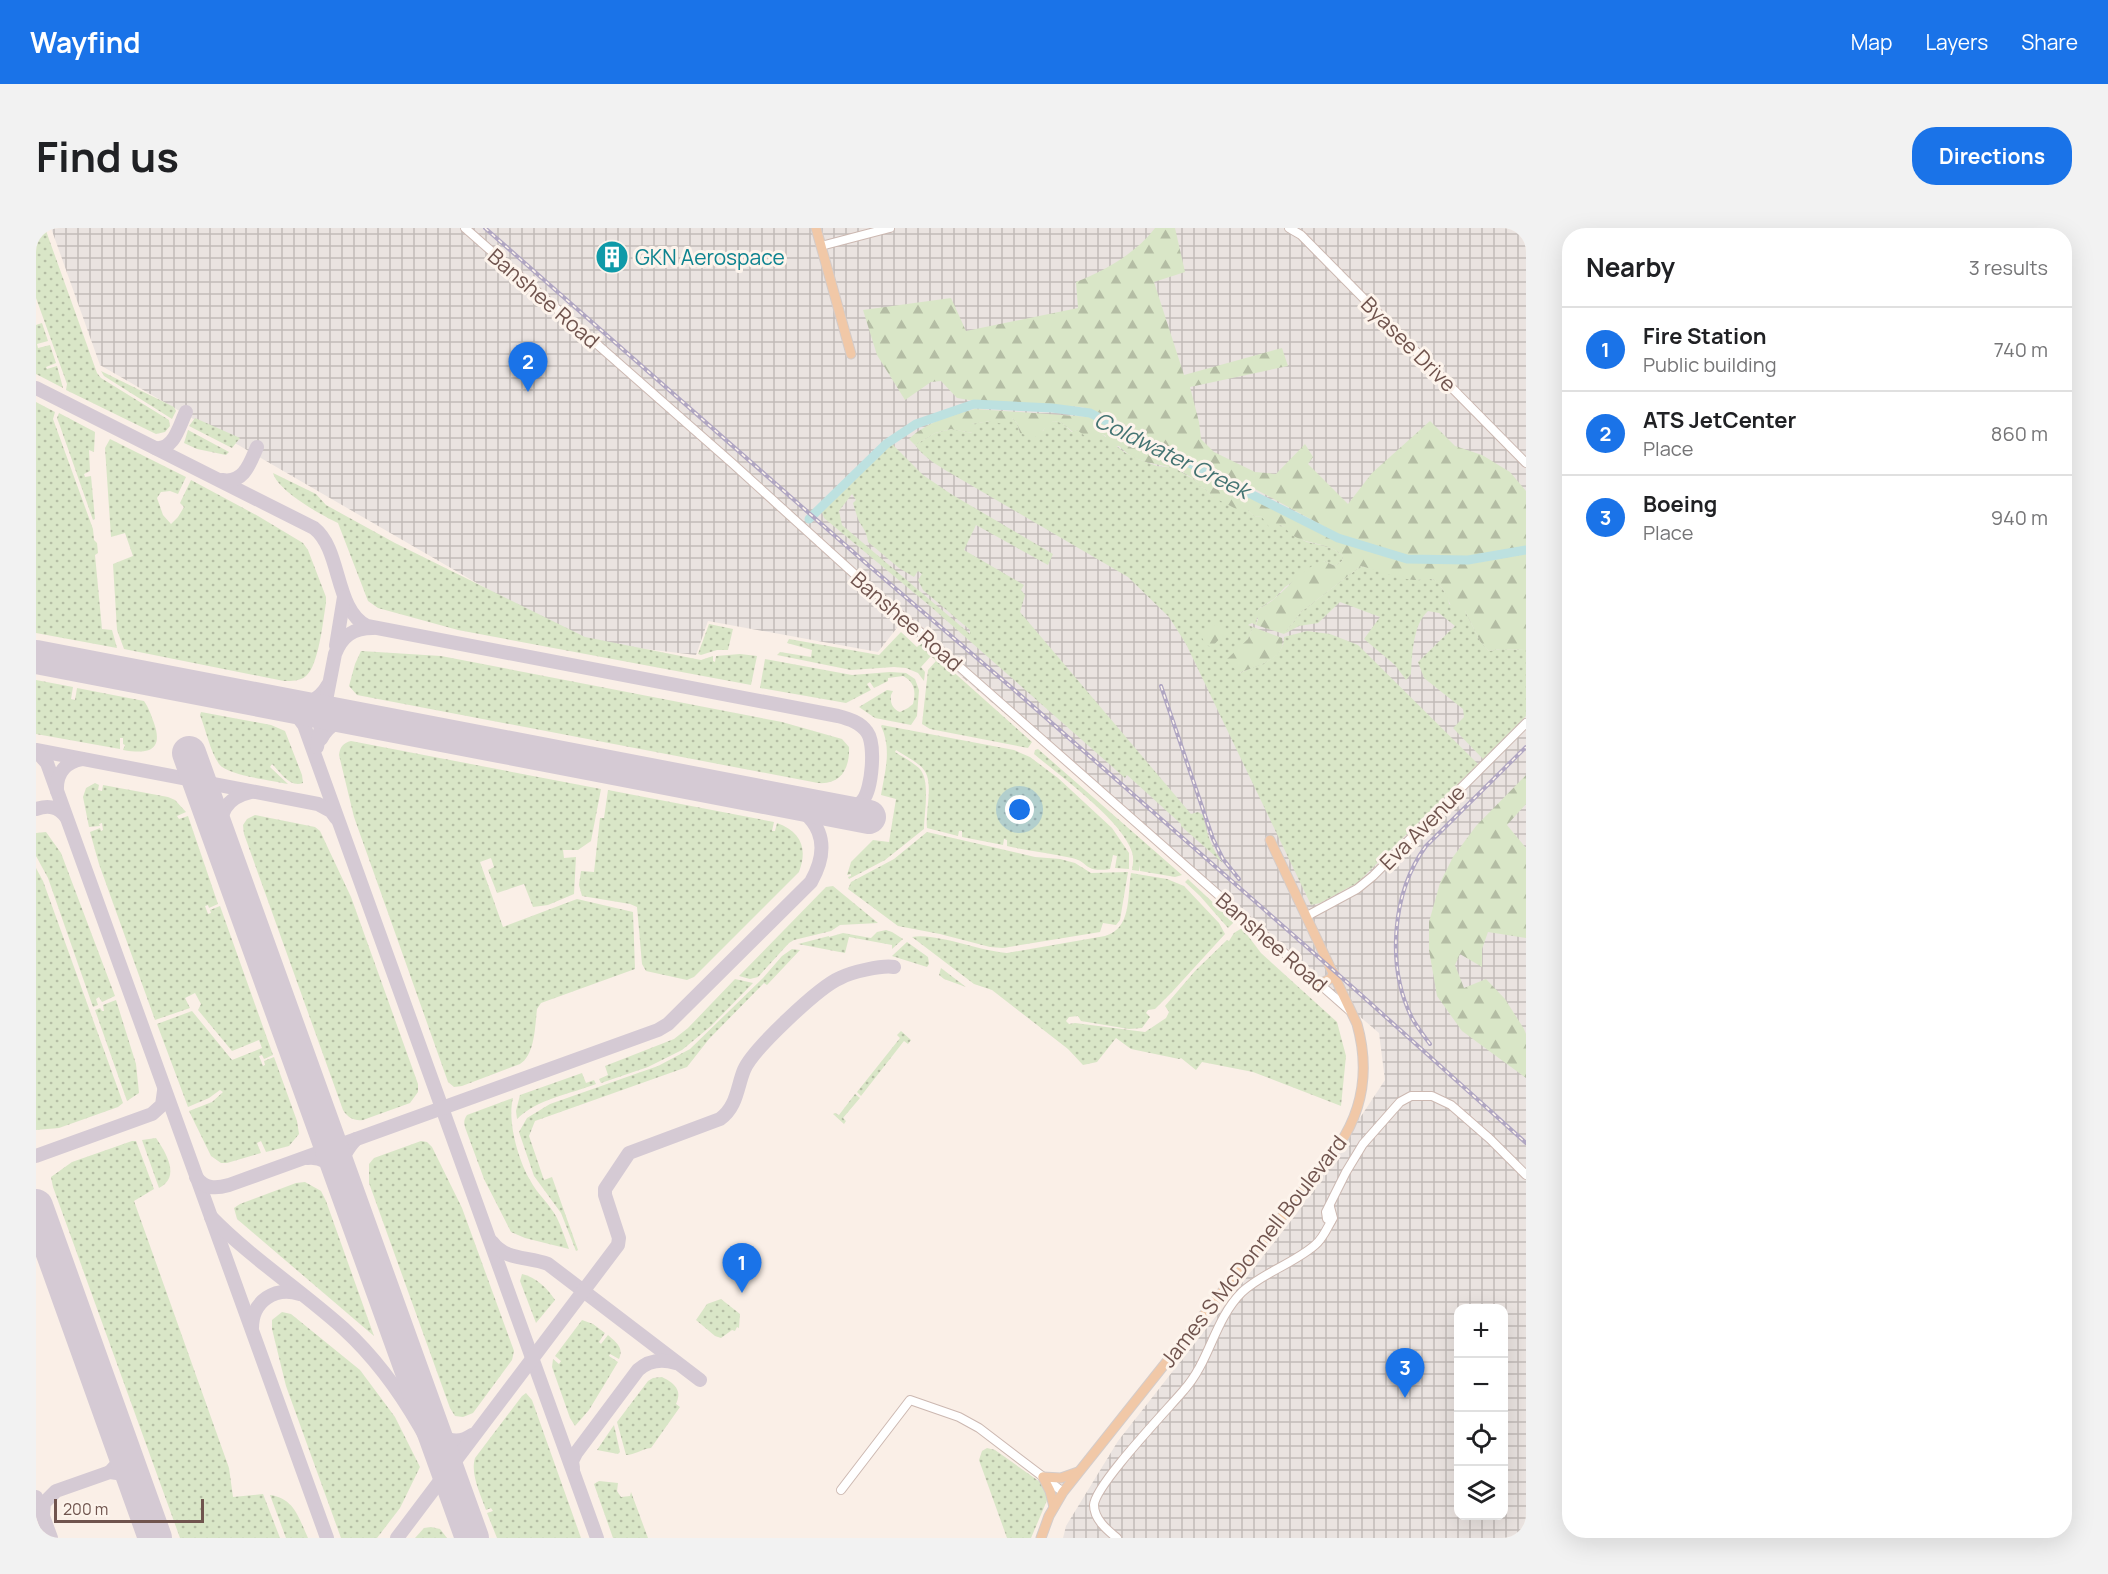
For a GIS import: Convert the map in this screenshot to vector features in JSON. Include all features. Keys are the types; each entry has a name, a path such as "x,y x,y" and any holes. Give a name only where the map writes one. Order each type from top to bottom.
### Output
{"main road":[{"path":"816,228 851,354"},
{"name":"James S McDonnell Boulevard","path":"1041,1538 1053,1507 1063,1492 1344,1138 1361,1099 1365,1067 1362,1040 1352,1012 1270,840"},
{"path":"1320,984 1330,979 1334,973"},
{"path":"1053,1507 1050,1491 1043,1477 1061,1478 1078,1472"}],"street":[{"name":"Banshee Road","path":"465,228 1352,1012"},
{"path":"821,246 890,228"},
{"name":"Byasee Drive","path":"1289,228 1301,235 1526,463"},
{"name":"Eva Avenue","path":"1307,916 1357,889 1373,876 1526,723"},
{"path":"1117,1538 1096,1516 1094,1505 1102,1486 1160,1414 1194,1378 1222,1318 1232,1304 1255,1282 1316,1244 1331,1221 1327,1219 1326,1212 1346,1172 1363,1144 1400,1102 1411,1096 1432,1096 1451,1105 1526,1175"},
{"path":"841,1490 910,1401 969,1422 1063,1492"}],"shaded area":[{"path":"51,228 1526,228 1526,1538 1063,1538 1066,1526 1118,1441 1297,1213 1385,1080 1379,1033 900,624 878,652 708,621 696,655 577,641 100,365"}],"green space":[{"path":"36,228 45,228 97,373 101,378 169,420 170,426 165,432 156,434 66,390 67,384 36,298"},
{"path":"1155,228 1175,228 1185,272 1154,282 1184,375 1282,348 1288,366 1190,387 1201,439 1214,452 1255,472 1276,474 1305,444 1313,457 1308,464 1348,504 1372,473 1430,421 1455,446 1482,455 1510,472 1526,491 1526,548 1468,558 1407,557 1340,535 1255,489 1208,469 1142,436 1114,418 1082,407 957,398 941,381 931,382 905,400 877,355 863,310 951,298 966,331 1078,308 1076,282 1119,260 1138,246"},
{"path":"42,323 48,341 37,344 38,348 50,345 56,363 46,367 47,369 57,366 63,388 36,374 36,325"},
{"path":"101,371 174,407 176,411 172,419 104,376"},
{"path":"36,402 55,412 53,419 93,529 94,540 97,543 98,553 95,555 102,629 112,630 117,648 36,633"},
{"path":"975,409 1090,417 1337,541 1407,562 1469,564 1526,554 1526,650 1489,651 1480,641 1465,611 1454,611 1443,589 1435,581 1404,578 1361,566 1301,612 1284,634 1256,625 1258,619 1255,613 1272,601 1303,572 1324,561 1335,566 1342,561 1343,556 1328,547 1296,537 1284,526 1279,525 1275,530 1270,528 1261,516 1254,516 1248,510 1242,512 1211,496 1199,486 1199,483 1180,470 1137,459 1119,446 1105,441 1106,436 1102,434 1095,438 1085,436 1077,430 1073,432 1062,423 1054,421 1033,438 1020,433 1017,423 1012,418 1006,425 991,421 971,424 973,433 951,429 935,433 915,445 909,439 932,423"},
{"path":"59,413 95,432 94,452 89,450 90,471 84,474 85,477 91,476 95,519 93,520 57,418"},
{"path":"195,418 240,438 232,448 189,426"},
{"path":"1012,418 1017,423 1020,433 1043,431 1047,424 1054,421 1062,423 1072,432 1077,430 1102,434 1124,452 1138,459 1157,466 1175,468 1199,483 1199,486 1211,496 1248,510 1254,516 1261,516 1269,522 1286,527 1307,542 1326,546 1339,552 1343,556 1342,561 1335,566 1324,561 1285,587 1274,599 1258,609 1256,625 1252,623 1248,625 1253,627 1240,673 1275,656 1283,645 1284,637 1307,631 1330,634 1358,645 1478,764 1357,883 1320,903 1311,905 1186,644 1169,617 1128,577 940,467 915,445 935,433 952,429 972,433 970,424"},
{"path":"188,430 229,452 226,455 197,449 184,443"},
{"path":"110,439 186,477 178,494 170,491 161,492 157,498 163,515 171,524 184,507 180,503 191,480 303,543 308,550 326,597 317,653 306,676 299,680 284,681 124,649 117,630 113,564 133,556 125,533 111,537 105,448"},
{"path":"892,444 923,475 1053,554 1048,565 976,525 964,550 1024,585 1021,590 1025,595 1020,612 1191,814 1198,812 1203,815 1210,841 1224,864 1127,775 1125,778 930,606 824,518 822,512","holes":["852,494 856,500 853,503 868,542 899,568 914,577 918,571 922,574 918,580 923,590 970,630 970,634 842,525 839,511"]},
{"path":"273,473 316,494 326,505 395,543 585,637 701,660 713,656 715,662 716,656 740,654 757,656 751,685 458,630 378,608 368,601 338,523 291,495"},
{"path":"1361,566 1415,580 1428,578 1437,581 1448,597 1449,604 1465,611 1480,641 1489,651 1526,650 1526,716 1483,759 1453,728 1464,717 1463,709 1424,678 1418,662 1455,626 1439,613 1428,611 1419,624 1414,640 1411,674 1406,680 1395,665 1364,639 1380,617 1340,602 1318,623 1299,626 1284,634 1301,612"},
{"path":"709,624 733,629 728,650 698,654"},
{"path":"1217,624 1223,628 1223,635 1212,647 1206,645 1201,636 1206,629"},
{"path":"1253,627 1282,638 1282,645 1280,651 1269,661 1239,673 1226,660 1248,639"},
{"path":"901,632 917,647 921,643 1032,742 1028,748 930,729 922,724 928,670 936,661 931,656 921,667 925,672 924,681 918,673 906,668 851,670 777,655 780,652 811,657 812,650 787,643 789,639 879,655"},
{"path":"361,651 441,656 782,722 842,739 849,747 848,762 838,778 826,783 818,783 357,695 349,686"},
{"path":"765,659 852,675 906,673 915,679 919,690 917,716 911,725 875,718 859,707 887,690 893,691 891,700 895,709 900,712 908,708 913,704 914,691 910,681 903,676 888,678 888,681 874,688 870,682 867,684 871,690 846,703 760,688"},
{"path":"36,680 73,687 71,699 75,700 77,688 144,701 157,733 155,745 151,749 139,752 123,750 125,745 123,738 120,738 120,749 36,734"},
{"path":"201,712 271,725 285,731 303,783 290,782 272,764 270,767 288,784 241,775 224,768 213,753 200,715"},
{"path":"882,725 1014,750 1030,757 1058,778 1112,828 1129,853 1129,869 1115,868 1117,856 1113,855 1110,869 1095,870 1072,858 1007,846 1007,840 1004,839 1003,845 962,837 962,831 959,831 958,836 927,828 929,790 927,776 918,764 896,750 895,752 923,773 926,788 924,829 885,860 849,879 851,874 847,875 851,862 873,840 889,842 896,799 881,795 887,752"},
{"path":"351,741 601,789 591,841 578,850 563,850 564,858 576,857 574,894 548,905 533,907 524,884 497,893 488,870 494,867 491,858 480,862 503,927 577,899 633,912 635,969 541,1003 537,1009 535,1032 529,1054 520,1064 462,1086 454,1087 448,1082 354,817 339,755 342,746"},
{"path":"1038,749 1182,875 1175,877 1140,871 1140,865 1139,871 1132,870 1132,852 1116,826 1089,799 1034,754"},
{"path":"1526,775 1526,804 1507,825 1526,848 1526,938 1488,932 1482,949 1482,967 1460,954 1455,965 1464,988 1486,979 1505,999 1524,1029 1526,1078 1462,1031 1437,996 1429,950 1429,922 1440,883 1453,857 1476,826"},
{"path":"95,783 99,785 98,790 102,791 103,785 168,797 175,800 186,812 177,816 179,819 188,816 218,904 209,908 208,905 205,906 208,914 211,913 210,910 220,906 273,1055 264,1059 262,1055 259,1056 263,1066 264,1061 274,1057 297,1121 299,1134 289,1146 266,1152 261,1141 257,1143 261,1153 227,1163 221,1163 211,1156 189,1111 212,1102 223,1092 220,1090 209,1098 188,1107 157,1024 192,1011 232,1060 262,1048 259,1040 232,1051 198,1010 201,1004 195,993 185,998 190,1008 155,1020 99,864 90,832 100,828 101,831 103,830 102,823 99,824 100,826 89,827 83,797 86,788"},
{"path":"608,790 774,822 772,831 775,831 777,823 792,831 800,842 803,855 799,872 694,977 687,980 646,971 642,964 637,907 582,896 579,885 581,871 594,872 600,818 604,818"},
{"path":"255,815 315,827 320,831 351,897 418,1084 418,1092 410,1103 363,1120 352,1118 343,1110 244,834 243,825 247,819"},
{"path":"46,832 61,853 115,996 102,1002 99,997 96,999 98,1005 93,1007 48,878 36,856 36,833"},
{"path":"927,832 1035,857 1060,859 1075,863 1091,873 1128,872 1120,920 1116,925 1103,923 1100,932 1003,948 898,926 848,889 851,882 894,859"},
{"path":"36,868 43,881 123,1103 118,1107 59,1128 36,1130"},
{"path":"1131,873 1167,879 1184,886 1219,923 1225,934 1155,1009 1148,1010 1146,1013 1150,1017 1142,1028 1129,1029 1081,1021 1078,1016 1069,1017 1066,1021 1069,1024 1145,1032 1166,1018 1169,1012 1165,1006 1195,971 1242,928 1261,953 1337,1022 1346,1056 1341,1106 1253,1072 1202,1062 1196,1070 1181,1058 1131,1049 1116,1038 1097,1062 1083,1065 1068,1049 992,990 974,984 912,937 945,939 1007,953 1105,936 1114,932 1124,919"},
{"path":"1188,879 1234,922 1228,928 1185,882"},
{"path":"833,886 878,923 840,925 831,931 794,940 758,977 750,979 739,976 826,887"},
{"path":"886,930 903,939 892,949 892,945 849,937 845,953 798,944 843,933 871,938 877,932"},
{"path":"907,942 928,957 927,967 892,956"},
{"path":"792,949 800,950 767,985 764,983 709,1039 687,1067 535,1121 529,1136 544,1180 552,1177 578,1250 576,1251 561,1213 534,1176 519,1132 527,1118 550,1104 658,1066 690,1049 763,978 782,956"},
{"path":"941,968 966,987 944,979 939,975"},
{"path":"735,979 753,983 711,1026 682,1050 648,1067 601,1083 599,1079 608,1075 605,1066 674,1039 688,1028"},
{"path":"116,1000 136,1064 139,1093 127,1101 95,1010 100,1008 104,1011 103,1005"},
{"path":"901,1031 911,1040 908,1044 904,1041 861,1096 857,1092 900,1038 897,1035"},
{"path":"582,1073 586,1083 594,1080 596,1084 534,1106 517,1119 516,1111 520,1095"},
{"path":"855,1094 860,1098 843,1118 846,1121 844,1124 833,1114 839,1115"},
{"path":"513,1098 511,1117 521,1162 533,1185 557,1218 569,1249 525,1238 511,1232 484,1179 465,1128 464,1122 467,1115"},
{"path":"156,1138 170,1164 169,1178 159,1188 142,1140"},
{"path":"136,1141 154,1189 134,1201 229,1468 233,1497 263,1494 280,1538 180,1538 51,1177 72,1162"},
{"path":"421,1141 427,1142 432,1147 462,1208 514,1351 512,1360 473,1413 463,1417 455,1416 450,1408 369,1183 369,1164 374,1158"},
{"path":"305,1182 321,1191 326,1201 374,1336 237,1219 234,1208 240,1204 296,1183"},
{"path":"522,1274 541,1284 555,1300 536,1323 520,1281"},
{"path":"721,1299 740,1314 739,1328 737,1327 735,1331 732,1330 721,1338 715,1336 696,1320 707,1304"},
{"path":"282,1312 291,1314 360,1370 395,1417 420,1467 400,1508 377,1538 341,1538 286,1386 272,1329 272,1320"},
{"path":"582,1320 593,1324 605,1333 599,1342 601,1344 608,1335 617,1343 621,1352 619,1359 610,1354 609,1356 618,1362 589,1410 575,1426 552,1367 553,1359 559,1364 561,1361 555,1356"},
{"path":"662,1377 678,1391 676,1404 680,1407 651,1448 626,1455 617,1422 648,1381"},
{"path":"526,1393 532,1400 581,1538 497,1538 487,1513 493,1511 491,1508 486,1510 479,1491 474,1471 475,1458"},
{"path":"614,1425 620,1452 618,1454 597,1450"},
{"path":"987,1448 995,1450 1043,1484 1048,1498 1031,1538 1007,1538 979,1460 982,1451"},
{"path":"599,1481 618,1483 617,1491 621,1497 630,1496 631,1492 648,1538 613,1538 594,1484"},
{"path":"270,1495 285,1500 295,1510 308,1538 286,1538"},
{"path":"424,1528 440,1529 447,1538 415,1538"}],"waterway":[{"name":"Coldwater Creek","path":"809,519 886,444 916,424 974,404 1052,408 1090,413 1338,538 1407,559 1468,560 1526,550"}],"taxiway":[{"path":"36,388 314,528 323,538 329,550 349,607 356,618 367,626 838,716 854,721 867,732 870,738 871,777 863,800 856,806 842,811"},
{"path":"155,448 167,446 171,442 186,412"},
{"path":"222,480 236,479 241,476 249,466 257,447"},
{"path":"336,646 344,597"},
{"path":"317,747 335,654 341,642 349,634 373,628"},
{"path":"284,704 310,702 320,696 328,685"},
{"path":"284,704 293,710 304,725 597,1538"},
{"path":"321,739 333,725 361,719"},
{"path":"36,750 318,804 331,811 336,818"},
{"path":"36,751 47,763 327,1538"},
{"path":"57,791 58,779 66,766 82,759"},
{"path":"220,839 225,808 235,798 251,792"},
{"path":"196,1177 203,1184 211,1187 229,1185 658,1030 668,1024 811,882 821,855 818,832 805,813 781,799"},
{"path":"36,809 52,807 66,817"},
{"path":"397,1538 618,1245 619,1238 605,1189 629,1153 720,1119 730,1109 744,1070 759,1048 817,993 845,976 859,971 894,967"},
{"path":"36,1156 152,1114 162,1105 164,1091"},
{"path":"341,1174 345,1155 356,1139"},
{"path":"307,1158 317,1158 341,1174"},
{"path":"211,1217 226,1232 344,1329 386,1375 420,1426 448,1481 472,1538"},
{"path":"492,1242 511,1255 548,1264 700,1380"},
{"path":"252,1328 256,1310 267,1298 282,1292 300,1294"},
{"path":"573,1468 572,1461 576,1453 638,1370 656,1361 676,1363"},
{"path":"430,1422 448,1439 460,1440 472,1435"},
{"path":"110,1472 120,1461 122,1446"},
{"path":"43,1515 44,1503 56,1491 110,1472 124,1474 136,1484"},
{"path":"36,1497 51,1538"}],"runway":[{"path":"36,657 869,817"},
{"path":"189,753 472,1538"},
{"path":"36,1206 155,1538"}],"railway":[{"path":"485,228 1349,984 1526,1143"},
{"path":"1161,686 1213,839 1223,859 1239,879"},
{"path":"1430,1044 1412,1018 1398,976 1397,930 1406,885 1426,846 1526,747"}],"place":[{"name":"GKN Aerospace","path":"612,257"},
{"name":"ATS JetCenter","path":"528,392"},
{"name":"Fire Station","path":"742,1293"},
{"name":"Boeing","path":"1405,1398"}]}
